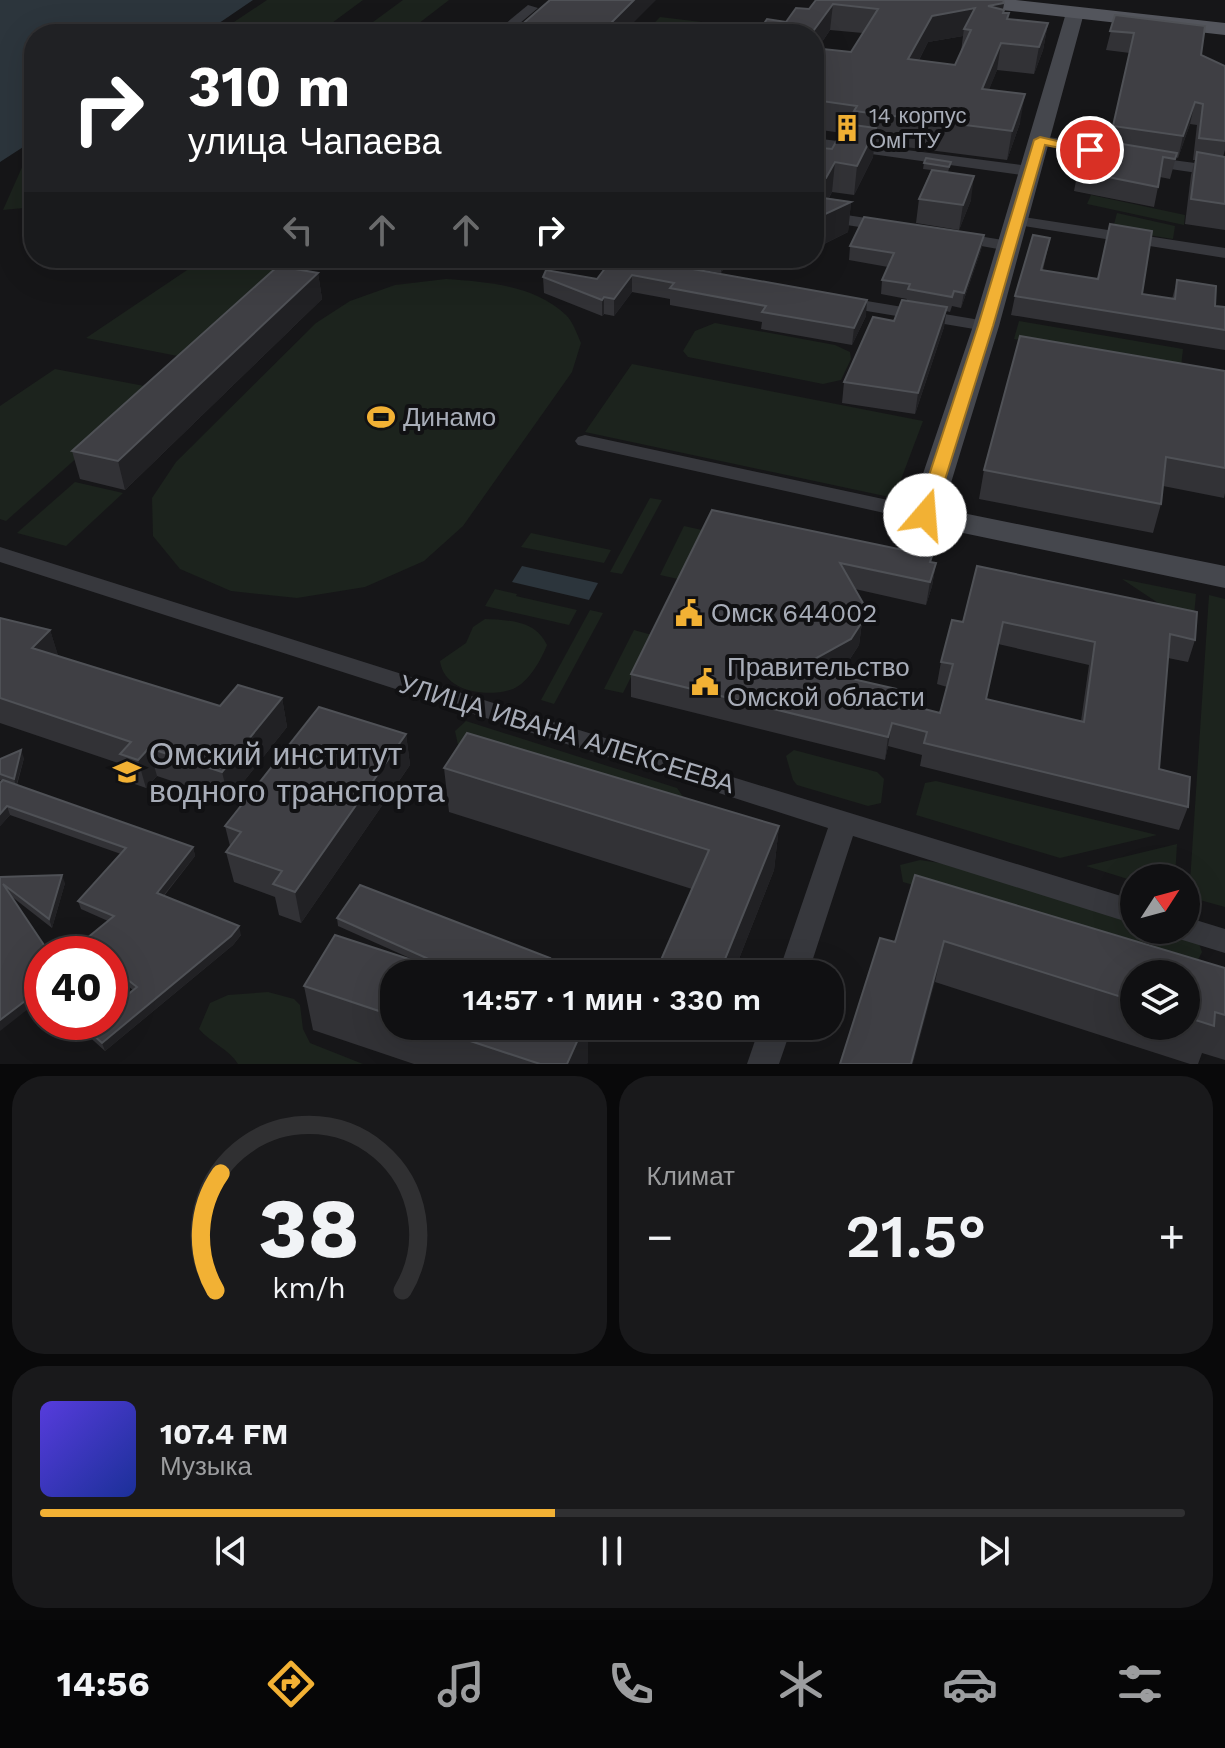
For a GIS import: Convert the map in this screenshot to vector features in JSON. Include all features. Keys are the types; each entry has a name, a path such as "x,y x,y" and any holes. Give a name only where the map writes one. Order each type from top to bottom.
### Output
{"main road":[{"path":"966,0 1009,6 1225,17"},
{"path":"985,0 1009,6"},
{"path":"1069,7 1225,29"}],"street":[{"path":"925,515 986,326 1040,140 1069,7"},
{"path":"512,24 532,8"},
{"path":"1040,140 1070,144 1110,156 1225,172"},
{"path":"824,143 1029,171"},
{"path":"824,217 1009,246"},
{"path":"1017,221 1225,253"},
{"path":"642,268 660,271"},
{"path":"812,296 986,326"},
{"path":"585,441 1225,577"},
{"name":"УЛИЦА ИВАНА АЛЕКСЕЕВА","path":"0,554 1120,908"},
{"path":"798,960 844,821"},
{"path":"1200,933 1225,941"},
{"path":"763,1064 771,1040"}],"shaded area":[{"path":"0,0 253,0 218,24 24,24 24,146 0,162"},
{"path":"267,0 363,0 331,24 231,24"},
{"path":"403,0 449,0 418,24 370,24"},
{"path":"660,17 718,24 653,24"},
{"path":"23,165 24,208 3,210"},
{"path":"1091,195 1185,215 1184,225 1087,204"},
{"path":"1117,213 1175,226 1173,239 1117,230 1113,228"},
{"path":"190,268 288,268 203,361 86,338"},
{"name":"Динамо","path":"446,279 510,287 540,297 566,315 581,343 572,372 463,526 424,561 365,587 297,598 231,591 180,569 153,536 152,498 176,462 316,323 350,301 395,285"},
{"path":"1019,321 1183,349 1181,367 1014,339"},
{"path":"715,323 835,345 850,352 851,359 841,380 823,384 688,357 683,351 695,331"},
{"path":"632,364 923,421 894,498 585,432"},
{"path":"55,369 155,388 6,521 0,519 0,406"},
{"path":"75,482 123,493 66,546 17,533"},
{"path":"650,498 662,500 622,574 610,572"},
{"path":"684,526 702,530 678,579 660,575"},
{"path":"531,533 611,550 604,563 521,547"},
{"path":"522,566 598,583 589,600 512,582"},
{"path":"1122,579 1196,594 1193,626"},
{"path":"495,589 577,610 569,625 485,606"},
{"path":"1209,595 1225,599 1225,907 1200,900 1200,864 1191,864"},
{"path":"590,610 603,613 554,704 541,700"},
{"path":"485,619 513,621 529,626 547,645 529,676 513,689 491,693 468,690 449,680 443,671 440,661 466,643 473,627"},
{"path":"634,630 652,635 623,693 604,689"},
{"path":"466,721 677,788 686,801 652,808 458,745 455,731"},
{"path":"794,750 877,772 884,779 881,803 868,806 797,785 786,756"},
{"path":"936,781 1157,835 1060,858 916,815 925,783"},
{"path":"1177,844 1176,864 1120,864 1120,877 1086,866"},
{"path":"920,860 947,864 1120,914 1120,944 1199,944 1202,952 1198,960 1163,960 903,882 900,865"},
{"path":"268,992 294,999 300,1005 303,1029 310,1043 363,1064 238,1064 199,1029 210,1003 228,995"}],"building":[{"path":"550,0 634,0 610,24 522,24"},
{"path":"816,0 1003,0 1004,3 988,6 1009,13 1007,19 1048,23 1039,47 1001,43 982,89 1025,94 1012,131 854,111 857,106 824,101 824,49 851,52 878,9 833,4 818,24 764,24 767,19 786,22 796,8 809,9","holes":["975,8 964,29 971,30 955,65 908,59 932,16"]},
{"path":"1115,15 1205,26 1201,55 1225,66 1225,141 1199,138 1203,104 1195,102 1183,136 1113,126 1134,33 1110,31"},
{"path":"846,124 876,128 857,166 835,162 824,178 824,148 832,149"},
{"path":"1110,142 1177,153 1175,159 1163,157 1158,187 1078,171 1082,151 1107,152"},
{"path":"1197,152 1225,157 1225,204 1191,199"},
{"path":"926,158 951,162 949,167 924,163"},
{"path":"932,170 974,176 963,205 919,199"},
{"path":"824,198 851,202 824,215"},
{"path":"864,217 984,235 964,293 954,291 952,297 908,289 910,284 882,280 894,253 850,246"},
{"path":"1110,224 1152,231 1142,294 1175,299 1177,280 1216,286 1215,306 1225,307 1225,330 1015,296 1033,235 1050,238 1041,270 1098,279"},
{"path":"276,268 318,273 118,461 72,451"},
{"path":"605,268 687,268 867,300 854,328 762,312 766,306 670,288 674,283 632,275 614,299 604,297 602,300 543,277 546,270 597,279"},
{"path":"902,300 947,307 918,393 844,382 873,317 894,321"},
{"path":"1020,336 1225,371 1225,468 1166,457 1161,504 984,470"},
{"name":"Правительство Омской области","path":"712,510 932,556 930,562 936,563 930,582 840,563 863,603 862,622 851,639 800,667 901,690 897,702 940,713 953,664 941,662 952,620 963,622 977,566 1197,612 1195,640 1170,634 1159,769 1190,777 1188,807 924,743 927,732 892,723 888,737 631,674","holes":["1003,622 1095,642 1084,722 986,699"]},
{"path":"0,618 50,630 32,648 220,706 238,685 282,698 222,772 149,748 138,760 120,754 131,742 0,698"},
{"path":"319,707 406,734 295,892 273,884 282,871 226,852 241,832 225,826"},
{"path":"467,733 779,826 725,960 661,960 709,850 444,768"},
{"path":"21,750 14,779 0,774 0,759"},
{"path":"3,780 193,847 157,893 239,926 128,1021 128,994 137,987 128,980 128,936 90,936 114,916 78,901 126,848 7,806 0,814 0,783"},
{"path":"62,875 49,919 3,884 38,936 24,936 24,1002 0,1020 0,877"},
{"path":"915,875 1120,936 1120,944 1145,944 1198,960 1120,960 1120,997 944,941 911,1064 840,1064 880,938 895,942"},
{"path":"360,885 550,958 431,960 337,918"},
{"path":"335,935 412,960 380,960 380,1011 304,986"},
{"path":"1200,960 1225,968 1225,1015 1215,1012 1214,1026 1200,1022"},
{"path":"467,1040 578,1040 567,1064 540,1064"}],"place":[{"name":"14 корпус ОмГТУ","path":"847,128"},
{"name":"Динамо","path":"381,417"},
{"name":"Омск 644002","path":"689,613"},
{"name":"Правительство Омской области","path":"705,682"},
{"name":"Омский институт водного транспорта","path":"127,772"}],"route":[{"path":"925,515 986,326 1040,140 1090,150"}]}
